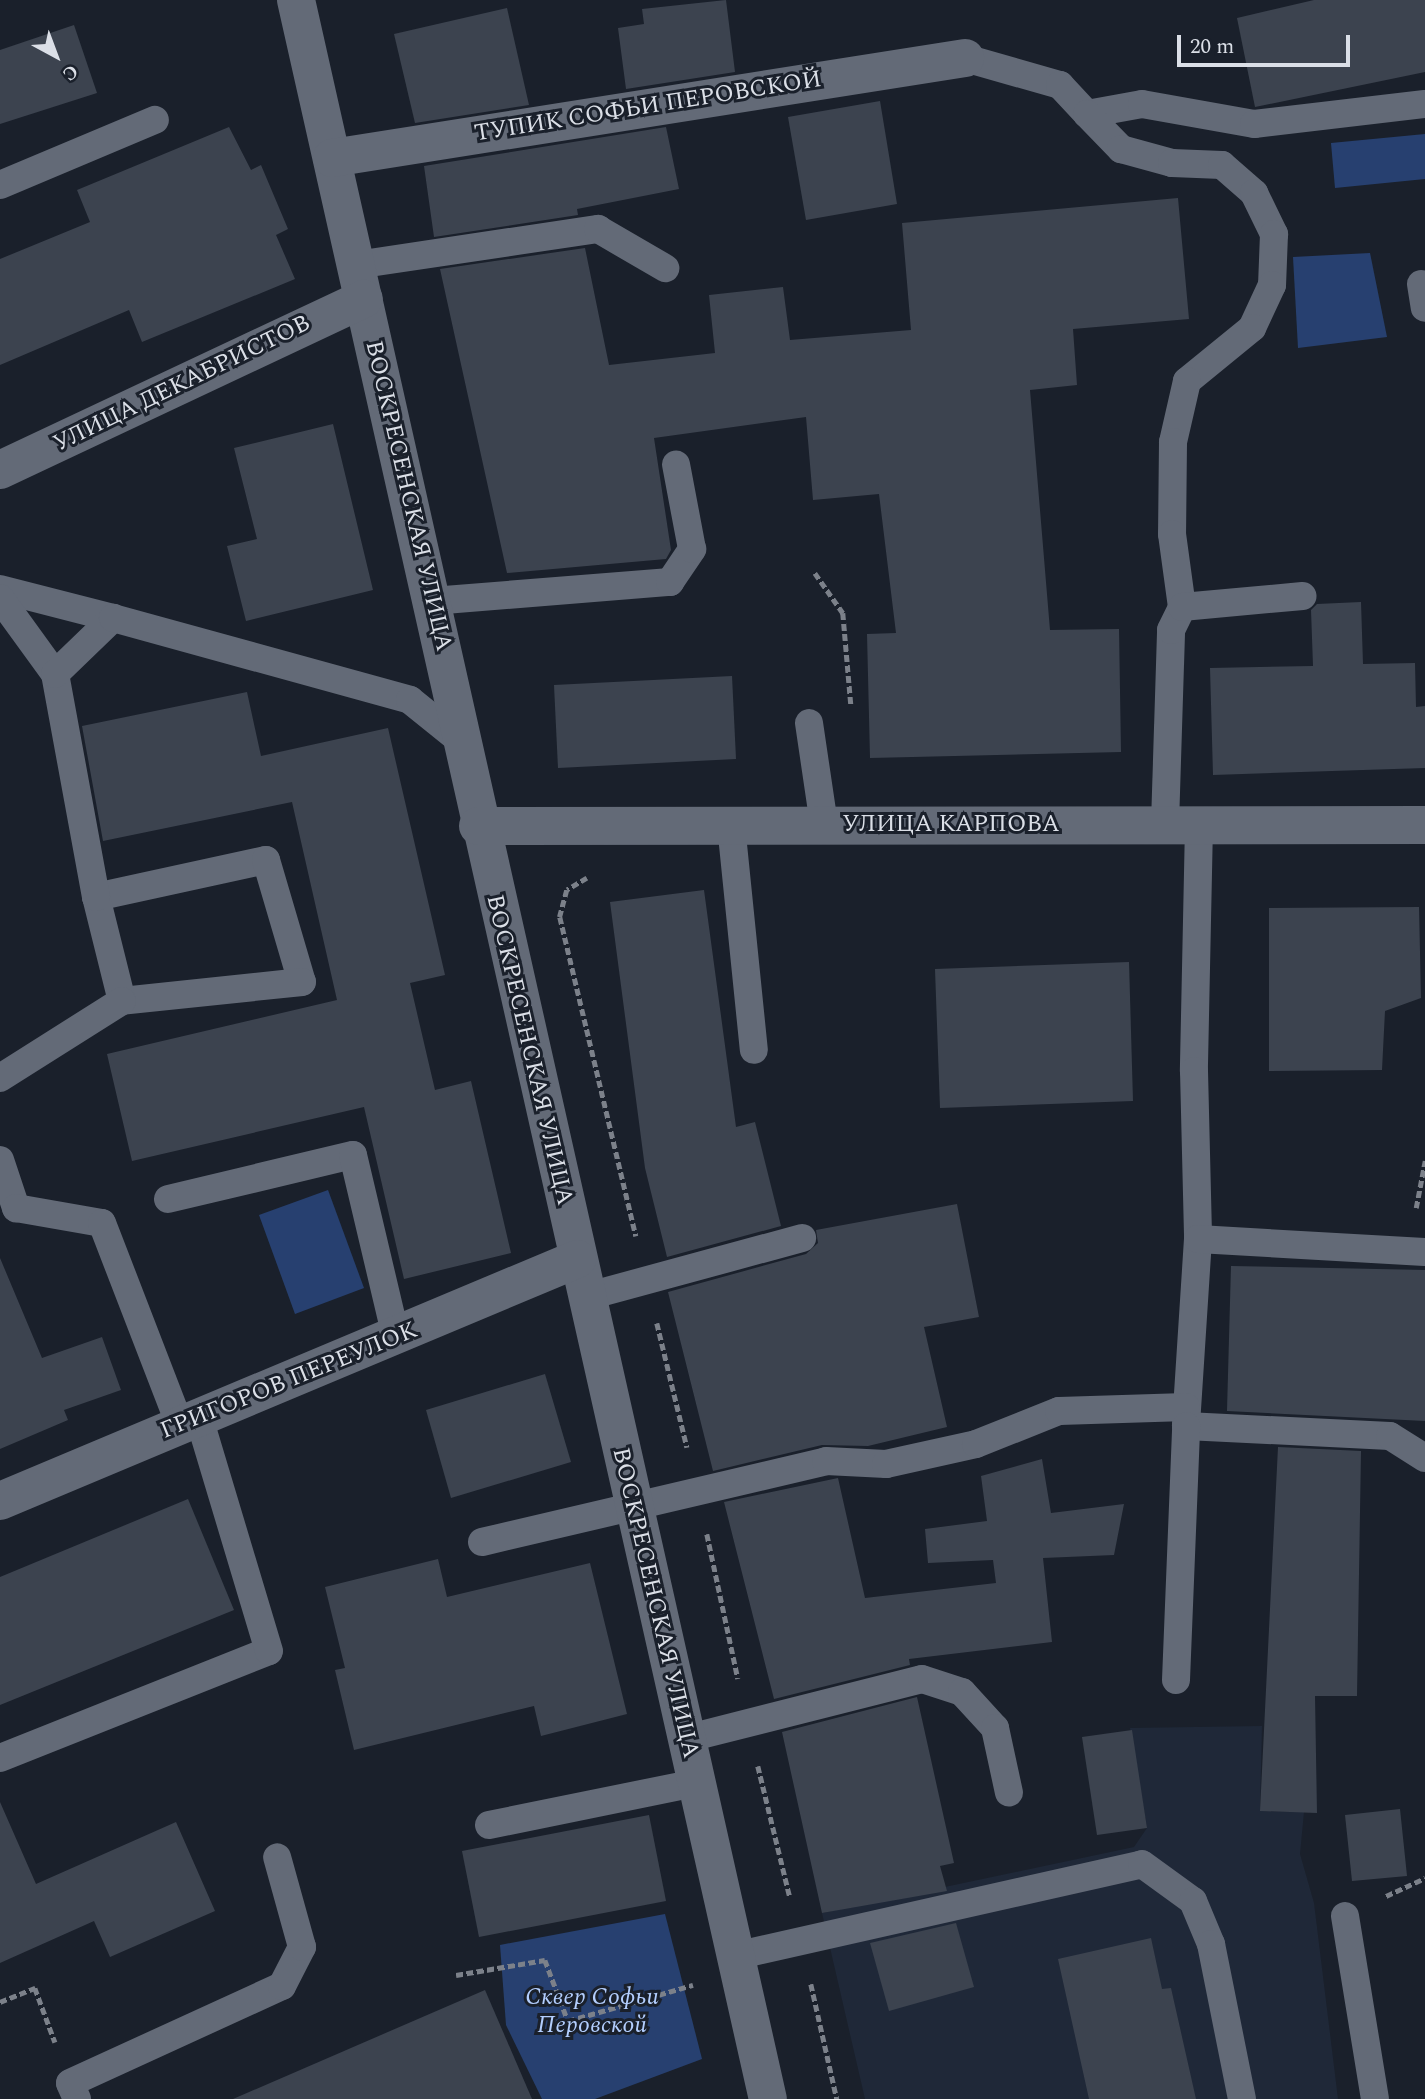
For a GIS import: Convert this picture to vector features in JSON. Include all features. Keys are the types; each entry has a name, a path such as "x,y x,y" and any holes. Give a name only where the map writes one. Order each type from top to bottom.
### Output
{"street":[{"name":"ВОСКРЕСЕНСКАЯ УЛИЦА","path":"296,0 432,601 478,826 735,1956 763,2097"},
{"name":"ТУПИК СОФЬИ ПЕРОВСКОЙ","path":"332,158 965,58"},
{"name":"УЛИЦА ДЕКАБРИСТОВ","path":"3,463 360,282"},
{"name":"УЛИЦА КАРПОВА","path":"478,826 1425,825"},
{"name":"ГРИГОРОВ ПЕРЕУЛОК","path":"0,1501 577,1259"}],"lane":[{"path":"965,58 1060,85 1121,149 1172,163 1222,165 1254,193 1275,234 1272,285 1252,328 1187,381 1173,442 1172,534 1182,607 1171,630 1194,1071 1198,1239 1186,1416 1176,1680"},
{"path":"1087,114 1142,104 1254,124 1425,104"},
{"path":"0,185 155,120"},
{"path":"360,282 598,229 665,268"},
{"path":"432,601 670,582 692,549 676,464"},
{"path":"0,589 410,700 462,742"},
{"path":"1182,607 1302,596"},
{"path":"0,598 55,674 96,897 122,1001"},
{"path":"55,674 113,618"},
{"path":"809,723 824,825"},
{"path":"731,825 754,1049"},
{"path":"0,1078 122,1001 302,982 266,860 96,897"},
{"path":"168,1199 353,1155 396,1337"},
{"path":"0,1160 16,1208 102,1223 190,1421 269,1651 0,1758"},
{"path":"585,1297 802,1238"},
{"path":"1198,1239 1425,1252"},
{"path":"482,1542 826,1461 886,1464 976,1444 1059,1411 1186,1416 1390,1436 1425,1458"},
{"path":"685,1739 922,1679 961,1692 995,1728 1009,1793"},
{"path":"489,1825 695,1783"},
{"path":"73,2091 282,1986 302,1947 277,1857"},
{"path":"735,1956 1142,1864 1193,1901 1211,1944 1242,2099"},
{"path":"1345,1916 1375,2099"}],"path":[{"path":"816,573 843,613 853,722"},
{"path":"456,1975 545,1960 568,2021 694,1985"},
{"path":"0,2002 35,1988 73,2091"}],"shaded area":[{"path":"1262,1726 1260,1811 1304,1812 1300,1854 1314,1903 1338,2099 865,2099 822,1913 1134,1847 1147,1828 1130,1728"}],"green space":[{"path":"1425,134 1425,179 1335,188 1331,143"},
{"path":"1370,253 1387,337 1298,348 1293,257"},
{"path":"328,1190 364,1288 295,1314 259,1215"},
{"name":"Сквер Софьи Перовской","path":"665,1914 702,2059 595,2099 542,2099 506,2025 500,1945"}],"building":[{"path":"726,0 735,72 626,89 618,28 644,24 642,9"},
{"path":"1314,0 1425,0 1425,72 1255,107 1237,18"},
{"path":"507,8 529,105 415,123 394,34"},
{"path":"74,25 97,93 0,124 0,50"},
{"path":"880,101 897,204 806,220 788,117"},
{"path":"229,127 251,170 261,165 288,229 276,235 295,279 142,342 129,310 0,365 0,259 90,222 77,190"},
{"path":"666,127 679,189 577,209 578,215 434,237 424,166"},
{"path":"1178,198 1189,319 1073,329 1077,385 1030,390 1050,630 1119,629 1121,752 870,758 867,634 896,633 879,494 813,500 806,417 654,438 671,550 666,559 507,573 440,269 585,248 609,365 715,353 709,295 783,287 790,340 911,330 902,223"},
{"path":"333,424 373,590 246,621 227,546 257,539 234,448"},
{"path":"1361,602 1363,664 1415,663 1416,707 1425,706 1425,768 1213,775 1210,668 1313,666 1311,610 1317,604"},
{"path":"732,676 736,759 558,768 554,685"},
{"path":"247,692 261,756 388,728 445,975 410,983 435,1090 471,1081 511,1253 404,1279 364,1107 132,1161 107,1054 337,1000 292,802 103,841 82,726"},
{"path":"704,890 736,1127 755,1122 781,1226 667,1257 645,1168 610,902"},
{"path":"1419,907 1421,998 1385,1011 1382,1070 1269,1071 1269,908"},
{"path":"1129,962 1133,1101 940,1108 935,969"},
{"path":"957,1204 979,1317 924,1327 947,1427 868,1446 822,1445 713,1471 668,1292 806,1254 818,1243 816,1230"},
{"path":"0,1258 42,1358 102,1337 121,1390 64,1410 68,1420 0,1449"},
{"path":"1231,1266 1425,1270 1425,1421 1227,1411"},
{"path":"545,1374 571,1462 451,1498 426,1410"},
{"path":"1278,1447 1361,1451 1357,1696 1315,1696 1317,1813 1260,1811"},
{"path":"1042,1459 1051,1513 1124,1504 1114,1555 1043,1558 1052,1642 909,1659 910,1665 774,1699 724,1502 838,1478 865,1598 996,1583 993,1560 928,1563 925,1529 987,1521 981,1476"},
{"path":"188,1499 234,1610 0,1705 0,1577"},
{"path":"438,1559 447,1597 590,1563 627,1714 541,1736 534,1706 354,1750 335,1670 345,1668 325,1587"},
{"path":"917,1697 954,1863 940,1866 947,1891 822,1913 782,1732"},
{"path":"1132,1730 1147,1828 1097,1835 1082,1737"},
{"path":"0,1802 36,1884 176,1822 215,1911 110,1957 94,1921 0,1963"},
{"path":"1400,1809 1407,1876 1352,1881 1345,1815"},
{"path":"649,1815 666,1901 479,1937 462,1851"},
{"path":"956,1923 974,1987 889,2011 870,1943"},
{"path":"1151,1938 1162,1989 1171,1988 1196,2099 1089,2099 1058,1959"},
{"path":"485,1990 532,2099 233,2099"}]}
